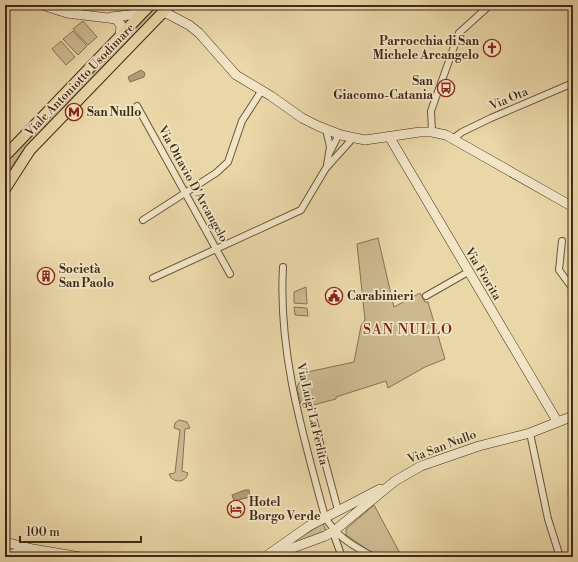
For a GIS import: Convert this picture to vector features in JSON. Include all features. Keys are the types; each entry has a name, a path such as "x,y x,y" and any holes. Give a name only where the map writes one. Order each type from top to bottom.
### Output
{"main road":[{"path":"42,5 67,13 109,17 129,15 148,7"},
{"name":"Viale Antoniotto Usodimare","path":"5,156 148,7"},
{"path":"167,8 204,38 230,70 302,118 339,134 365,140 432,132 454,138 573,207"},
{"name":"Viale Antoniotto Usodimare","path":"5,188 30,150 167,8"},
{"path":"109,17 120,22 122,28 120,37"},
{"name":"Via Fiorita","path":"390,138 557,421"},
{"name":"Via San Nullo","path":"268,557 325,536 334,531 395,481 431,462 479,446 530,433 557,421 573,416"},
{"path":"264,557 325,517 395,481"},
{"path":"5,542 33,549 80,557"},
{"path":"5,556 33,549"}],"street":[{"path":"432,132 431,111 459,33 490,5"},
{"name":"Via Ota","path":"454,138 462,132 491,118 573,84"},
{"path":"143,220 216,173 228,162 242,121 262,90"},
{"name":"Via Ottavio D'Arcangelo","path":"137,106 230,274"},
{"path":"326,129 330,154"},
{"path":"326,168 330,154 339,134"},
{"path":"153,278 301,210 326,168 353,138"},
{"path":"562,241 559,270 573,289"},
{"name":"Via Luigi La Ferlita","path":"283,267 282,319 292,388 325,517 334,531"},
{"path":"426,296 468,272"},
{"path":"311,410 338,510"},
{"path":"530,433 548,518 560,557"},
{"path":"353,503 358,507 359,511"},
{"path":"334,531 342,557"},
{"path":"334,531 345,542 373,557"}],"shaded area":[{"path":"158,5 162,5 24,149 5,176 5,164"},
{"path":"83,21 97,37 88,45 73,29"},
{"path":"73,31 87,46 78,55 63,39"},
{"path":"61,41 75,57 66,65 52,49"},
{"path":"141,70 145,73 144,77 130,82 128,77"},
{"path":"378,238 394,307 420,293 425,302 428,302 445,359 425,367 388,388 386,381 336,397 336,399 302,408 297,388 303,373 354,362 361,326 365,320 357,244"},
{"path":"306,287 307,304 294,303 294,292"},
{"path":"294,307 307,308 308,316 295,315"},
{"path":"179,420 187,422 190,428 185,429 182,471 188,473 183,480 176,481 171,478 169,474 175,473 180,430 174,428 175,423"},
{"path":"249,490 250,497 234,501 232,495"},
{"path":"374,505 402,557 382,557 368,550 346,535 346,529"},
{"path":"323,523 326,531 286,547"}],"place":[{"name":"Parrocchia di San Michele Arcangelo","path":"492,48"},
{"name":"San Giacomo-Catania","path":"446,88"},
{"name":"San Nullo","path":"74,112"},
{"name":"Società San Paolo","path":"46,276"},
{"name":"Carabinieri","path":"334,296"},
{"name":"Hotel Borgo Verde","path":"236,509"}],"district":[{"name":"SAN NULLO","path":"408,330"}]}
